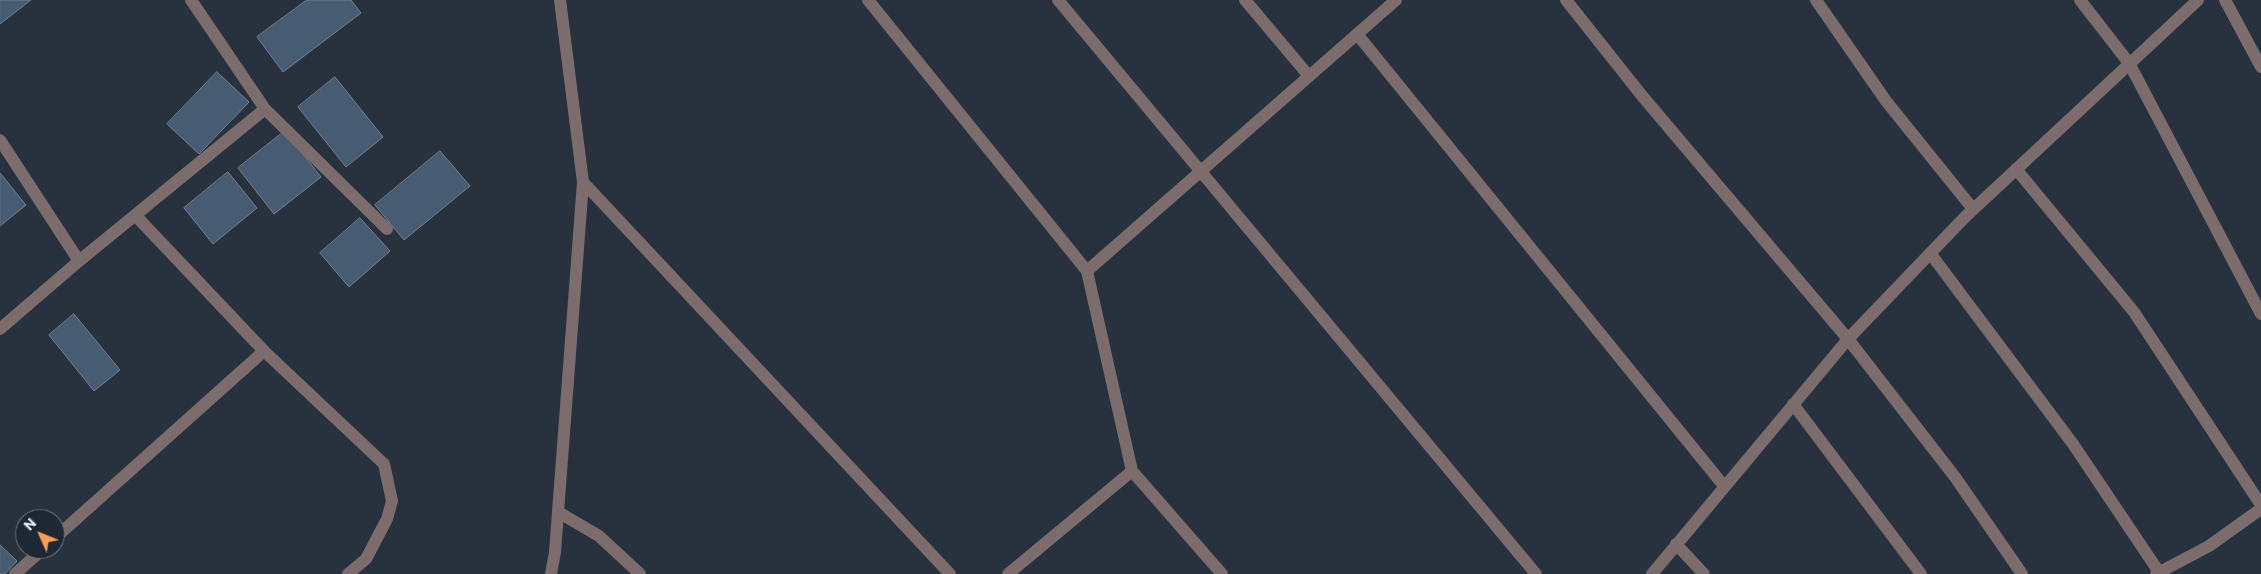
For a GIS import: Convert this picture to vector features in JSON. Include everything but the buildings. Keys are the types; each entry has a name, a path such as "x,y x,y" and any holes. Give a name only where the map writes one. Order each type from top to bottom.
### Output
{"street":[{"path":"191,0 265,109 386,229"},
{"path":"551,574 555,552 583,182 560,0"},
{"path":"868,0 1087,271 1132,471 1222,574"},
{"path":"1058,0 1536,574"},
{"path":"1245,0 1309,76"},
{"path":"1087,271 1396,0"},
{"path":"1566,0 1643,97 1848,339 1955,478 2022,574"},
{"path":"1816,0 1886,101 1974,209"},
{"path":"2080,0 2130,63 2261,314"},
{"path":"1652,574 1848,339 1974,209 2198,0"},
{"path":"2225,0 2261,67"},
{"path":"1357,34 1724,486"},
{"path":"0,329 79,261 265,109"},
{"path":"0,140 79,261"},
{"path":"1930,253 2073,444 2157,573 2209,546 2261,507 2134,312 2016,169"},
{"path":"583,182 950,574"},
{"path":"135,215 264,351 384,464 392,501 388,519 366,560 348,574"},
{"path":"65,529 264,351"},
{"path":"1793,404 1920,574"},
{"path":"1008,574 1132,471"},
{"path":"558,512 599,536 640,574"},
{"path":"1676,544 1704,574"},
{"path":"15,574 32,559"}]}
